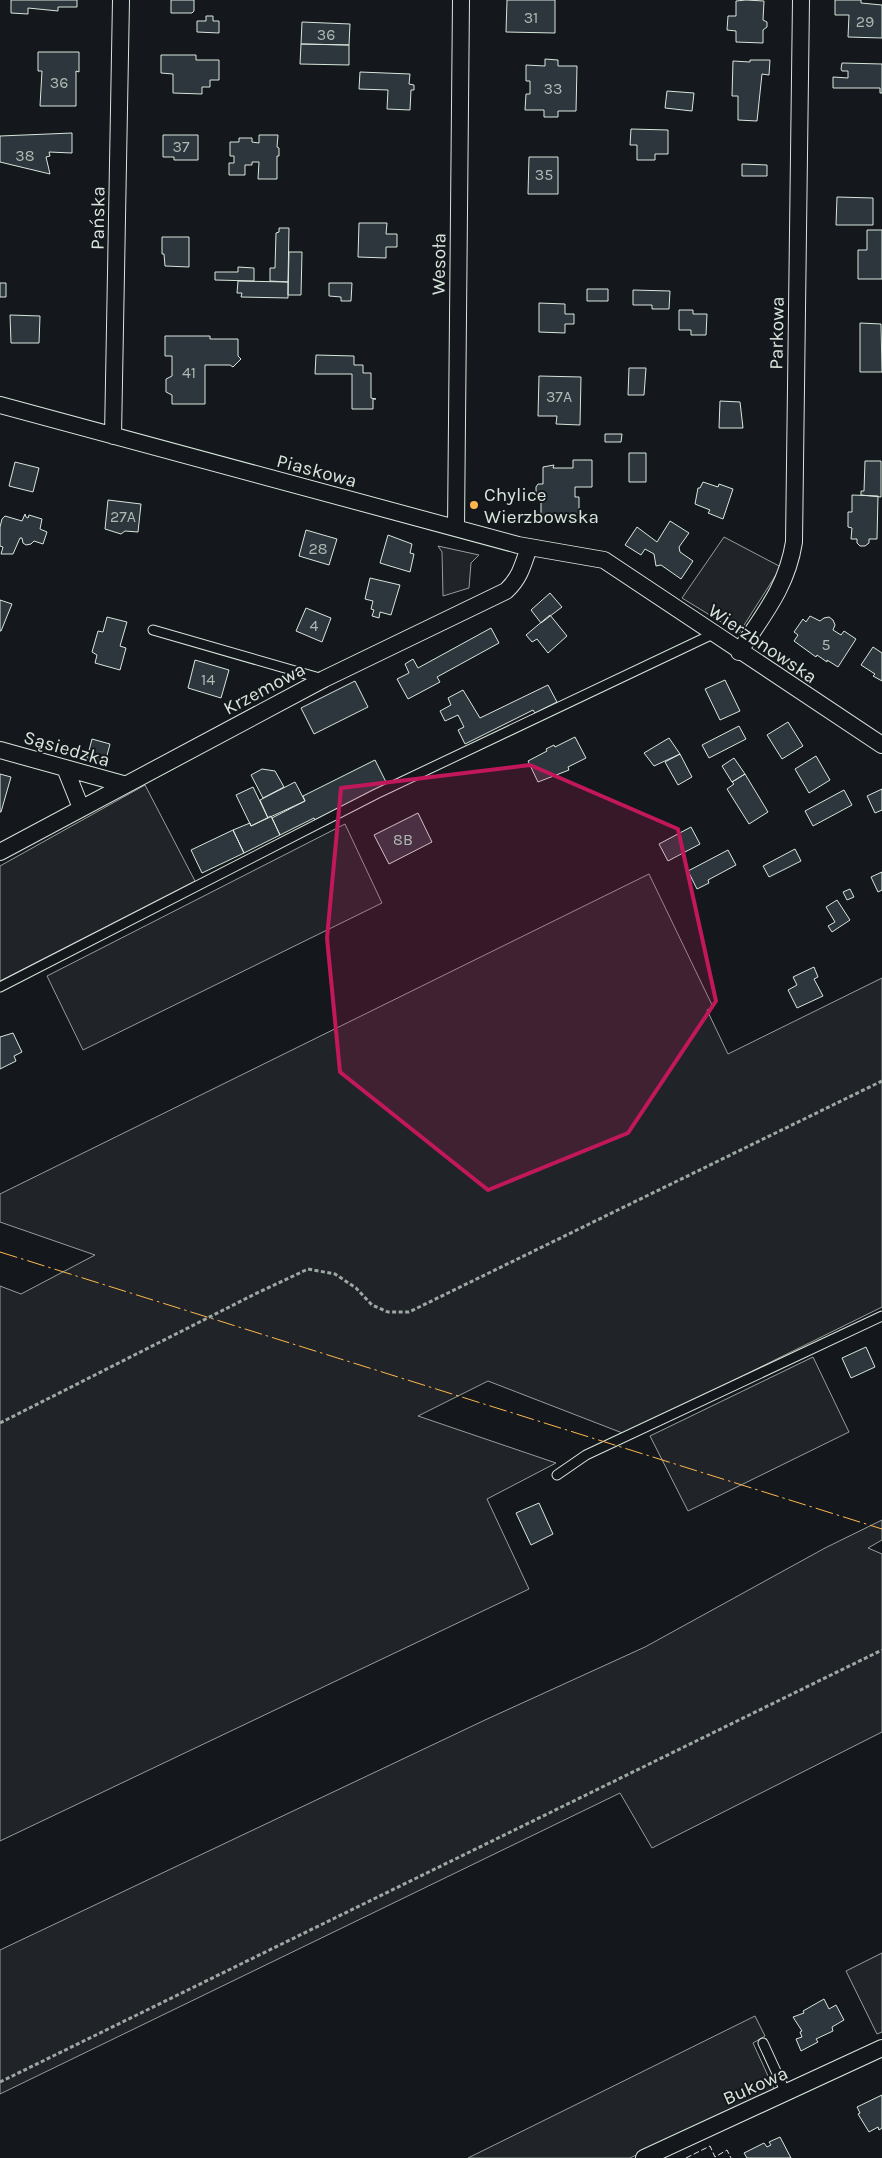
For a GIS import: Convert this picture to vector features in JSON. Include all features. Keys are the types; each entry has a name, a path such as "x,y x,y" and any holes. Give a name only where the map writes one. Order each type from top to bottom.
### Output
{"street":[{"name":"Pańska","path":"113,436 122,0"},
{"name":"Wesoła","path":"456,528 461,0"},
{"name":"Parkowa","path":"739,652 784,582 791,562 794,542 801,0"},
{"name":"Piaskowa","path":"0,405 529,547 604,560 623,572"},
{"name":"Krzemowa","path":"0,852 123,784 324,679 506,591 516,581 522,571 529,547"},
{"name":"Wierzbnowska","path":"623,572 739,652 882,745"},
{"name":"Sąsiedzka","path":"0,750 123,784"},
{"path":"65,768 81,808"},
{"name":"Bukowa","path":"644,2158 882,2048"}],"lane":[{"path":"153,630 324,679"},
{"path":"0,987 376,794 713,634"},
{"path":"557,1475 586,1454 882,1316"},
{"path":"763,2043 786,2093"}],"path":[{"path":"0,1423 308,1269 335,1274 356,1288 372,1305 388,1312 409,1312 882,1082"},
{"path":"0,2082 882,1650"}],"highlighted area":[{"path":"530,765 678,829 716,1001 628,1133 488,1190 340,1072 327,938 341,788"}],"shaded area":[{"path":"724,537 781,567 739,633 682,598"},
{"path":"438,546 479,555 471,563 469,588 443,596 442,552"},
{"path":"145,785 195,881 0,981 0,866"},
{"path":"345,824 382,903 83,1050 47,976"},
{"path":"649,874 713,1007 707,1010 728,1054 882,978 882,1307 625,1434 488,1381 418,1416 556,1463 487,1499 529,1589 0,1841 0,1286 21,1294 95,1255 0,1222 0,1194"},
{"path":"813,1357 849,1432 688,1511 650,1436"},
{"path":"882,1520 882,1540 868,1548 882,1554 882,1732 652,1848 620,1793 0,2094 0,1950 485,1720 645,1647 825,1548"},
{"path":"882,1953 882,2032 877,2034 846,1971"},
{"path":"755,2016 765,2036 753,2043 774,2089 630,2158 468,2158"}],"building":[{"path":"11,0 77,0 77,7 58,7 58,11 28,8 28,14 11,13"},
{"path":"171,0 194,0 194,11 192,13 171,13"},
{"path":"507,0 555,0 555,33 506,32"},
{"path":"835,0 861,0 861,3 882,5 882,38 848,37 849,15 835,15"},
{"path":"736,1 764,1 763,20 767,22 767,27 763,30 763,43 736,42 736,31 727,30 728,16 736,16"},
{"path":"206,16 213,16 213,21 219,21 219,33 197,32 197,21 206,21"},
{"path":"302,22 350,24 349,45 301,44"},
{"path":"301,44 349,45 349,65 300,64"},
{"path":"38,52 79,52 79,72 76,71 76,106 40,106 42,71 38,71"},
{"path":"161,55 196,55 196,60 219,60 219,80 210,80 210,87 202,87 202,94 173,93 173,74 161,73"},
{"path":"545,59 558,60 558,66 577,66 576,111 558,111 558,117 544,117 544,110 525,110 526,94 530,94 530,81 526,81 526,65 545,66"},
{"path":"750,60 770,60 769,75 762,74 757,121 738,120 738,96 732,96 733,61 750,62"},
{"path":"842,63 882,64 882,93 880,93 880,88 833,88 833,77 848,78 848,71 842,71 841,69"},
{"path":"360,72 410,74 409,84 414,85 414,90 411,90 410,110 387,109 388,90 359,89"},
{"path":"667,91 694,93 692,111 665,108"},
{"path":"631,129 668,130 668,154 655,154 655,160 637,160 637,145 630,145"},
{"path":"72,133 72,153 49,152 50,156 46,157 50,174 0,162 0,136"},
{"path":"163,135 198,135 198,160 174,160 174,157 163,157"},
{"path":"259,135 278,135 277,179 258,179 259,162 245,165 245,175 229,175 229,163 234,163 234,156 230,156 230,142 239,142 239,138 252,138 252,142 259,143"},
{"path":"529,157 558,157 558,194 528,194"},
{"path":"742,164 767,165 767,176 742,176"},
{"path":"837,197 873,198 873,225 836,225"},
{"path":"359,223 387,223 386,234 397,234 397,247 386,247 386,258 358,257"},
{"path":"279,228 289,228 288,282 270,281 270,268 275,268 276,233 279,232"},
{"path":"867,230 882,230 882,279 858,279 858,250 867,250"},
{"path":"162,237 189,237 189,267 165,266 164,254 162,254"},
{"path":"289,252 302,252 301,295 288,295"},
{"path":"238,267 254,268 254,281 215,280 215,272 238,272"},
{"path":"238,281 288,282 288,298 241,297 242,293 237,293"},
{"path":"0,283 6,283 6,297 0,297"},
{"path":"329,283 352,283 351,301 341,301 341,297 329,296"},
{"path":"587,289 608,289 608,301 587,301"},
{"path":"633,290 670,291 669,309 652,309 652,305 633,305"},
{"path":"539,303 565,304 565,314 574,314 574,324 565,324 565,333 539,332"},
{"path":"679,310 693,310 693,314 707,314 706,335 691,335 691,330 679,330"},
{"path":"10,315 40,316 39,343 11,343"},
{"path":"860,323 881,324 882,372 860,372"},
{"path":"165,336 210,336 210,339 238,339 238,356 241,359 233,367 230,365 205,365 205,404 172,404 172,395 166,392 166,379 172,376 172,356 165,356"},
{"path":"316,355 354,356 354,365 363,365 363,373 371,373 371,398 376,399 373,399 373,409 352,409 352,374 315,374"},
{"path":"629,368 646,368 644,395 628,395"},
{"path":"539,376 581,377 580,425 556,424 557,416 538,416"},
{"path":"720,401 740,402 743,428 719,428"},
{"path":"605,434 622,434 621,442 605,442"},
{"path":"629,453 646,453 646,482 629,482"},
{"path":"573,460 592,460 592,487 575,487 575,497 579,497 579,519 564,518 564,515 551,515 551,517 541,515 541,496 536,493 536,487 538,484 543,484 543,467 554,465 553,468 573,468"},
{"path":"865,461 881,461 881,497 861,495 861,491 864,491"},
{"path":"15,462 39,468 33,492 9,486"},
{"path":"703,482 718,487 719,484 733,489 723,519 708,513 710,510 695,504 698,488 700,488"},
{"path":"852,495 878,496 877,539 869,539 869,543 865,546 860,546 857,543 857,539 851,539 852,528 848,527 848,512 852,512"},
{"path":"108,500 141,504 138,532 125,531 121,534 105,529"},
{"path":"25,514 28,518 29,515 42,519 40,529 47,532 43,544 34,541 26,545 23,543 22,538 20,538 13,554 1,554 3,547 0,546 2,519 5,516 22,521"},
{"path":"670,521 689,533 679,547 680,552 693,561 681,579 661,565 656,566 654,554 645,549 641,555 625,545 637,527 657,542"},
{"path":"306,530 337,539 329,565 299,556"},
{"path":"388,535 412,544 410,553 414,554 410,572 380,563"},
{"path":"370,578 400,585 391,615 380,612 379,618 372,616 374,610 371,609 373,601 365,599"},
{"path":"550,593 562,607 541,623 531,610"},
{"path":"0,600 12,604 1,631 0,631"},
{"path":"306,608 331,618 322,642 296,631"},
{"path":"550,615 567,636 548,653 537,639 532,642 526,635"},
{"path":"810,616 820,621 829,617 835,625 833,630 841,635 844,631 856,639 838,667 817,655 816,657 794,641 798,635 794,632 803,619 806,622"},
{"path":"107,617 127,622 120,646 126,648 120,670 95,663 97,655 92,652 98,631 103,632"},
{"path":"491,628 499,643 437,677 440,682 408,699 397,679 409,673 405,664 413,659 418,668"},
{"path":"873,647 882,653 882,681 861,665"},
{"path":"195,660 229,670 221,698 188,688"},
{"path":"725,680 740,711 720,720 705,689"},
{"path":"355,681 368,707 314,734 301,708"},
{"path":"548,685 557,702 535,713 533,710 465,744 458,730 464,727 458,715 445,721 440,711 451,705 448,698 463,690 480,718"},
{"path":"788,722 803,746 782,759 767,735"},
{"path":"739,726 746,739 709,758 702,745"},
{"path":"575,737 586,758 568,767 569,770 538,782 528,761 547,751 546,749 554,745 555,747"},
{"path":"669,738 680,754 654,766 644,753"},
{"path":"92,739 110,744 105,763 87,758"},
{"path":"680,754 692,777 678,785 665,762"},
{"path":"816,756 830,780 809,793 795,769"},
{"path":"734,758 745,774 732,782 722,766"},
{"path":"375,760 387,784 315,820 314,818 280,835 272,818 305,801 303,796"},
{"path":"262,769 275,771 284,787 263,798 251,775"},
{"path":"0,774 11,777 1,812 0,812"},
{"path":"745,774 768,812 749,824 727,789 734,784 732,782"},
{"path":"295,782 305,801 268,818 260,800"},
{"path":"253,787 268,818 251,826 236,795"},
{"path":"882,789 882,810 875,813 867,796"},
{"path":"844,790 852,805 813,826 805,811"},
{"path":"418,813 432,842 389,864 374,835"},
{"path":"271,816 280,835 244,853 233,830 250,823 251,826"},
{"path":"691,827 700,844 668,861 659,844"},
{"path":"233,830 244,853 202,873 191,850"},
{"path":"795,849 801,861 769,877 763,866"},
{"path":"728,850 736,865 708,880 709,883 697,889 688,871"},
{"path":"882,872 882,890 878,892 871,877"},
{"path":"850,889 854,897 847,900 843,892"},
{"path":"837,900 850,920 832,932 828,926 835,922 826,907"},
{"path":"814,967 818,977 814,979 823,996 797,1008 788,990 797,985 793,977"},
{"path":"13,1033 22,1052 14,1056 16,1061 0,1069 0,1037"},
{"path":"866,1347 875,1367 851,1378 842,1358"},
{"path":"539,1503 553,1534 531,1545 516,1513"},
{"path":"824,1999 829,2009 836,2005 844,2020 832,2027 833,2031 816,2039 818,2042 801,2051 796,2039 802,2037 800,2032 802,2031 793,2017 804,2013 803,2011"},
{"path":"882,2095 882,2128 879,2130 878,2127 869,2132 858,2114 860,2113 857,2107"},
{"path":"780,2137 791,2158 747,2158 744,2153 764,2143 767,2147 771,2145 769,2142"}],"fence":[{"path":"686,2158 710,2146 715,2157 727,2150 731,2158"}],"power":[{"path":"0,1252 882,1529"}],"place":[{"name":"Chylice Wierzbowska","path":"474,505"}]}
